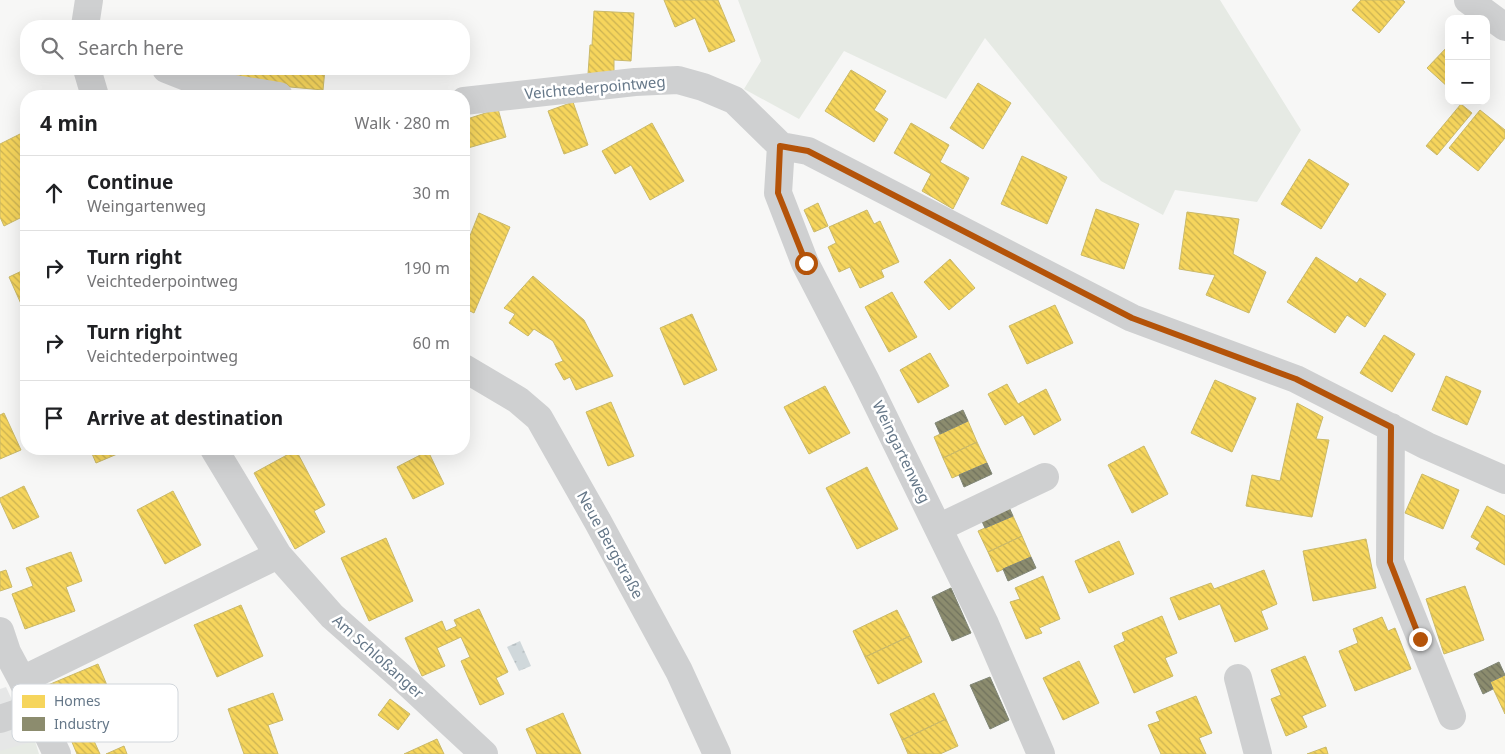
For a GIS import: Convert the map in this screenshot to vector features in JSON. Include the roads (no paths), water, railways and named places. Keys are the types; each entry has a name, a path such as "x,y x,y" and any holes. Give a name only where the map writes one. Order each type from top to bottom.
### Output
{"street":[{"path":"86,20 89,0"},
{"path":"1468,0 1505,27"},
{"path":"89,75 92,90"},
{"path":"181,75 204,84 241,90"},
{"name":"Veichtederpointweg","path":"470,100 635,82 678,80 703,87 734,100 780,146"},
{"path":"780,146 808,151 1132,318 1296,379 1426,446 1505,480"},
{"name":"Weingartenweg","path":"780,146 778,193 806,263 985,624 1041,754"},
{"name":"Neue Bergstraße","path":"470,372 518,400 539,418 679,671 717,754"},
{"path":"1391,427 1390,562 1452,716"},
{"name":"Am Schloßanger","path":"218,455 278,555 332,616 484,754"},
{"path":"938,528 1045,477"},
{"path":"22,680 278,555"},
{"path":"0,631 7,652 24,684"},
{"path":"1238,678 1258,754"},
{"path":"0,719 12,715"},
{"path":"52,742 57,754"}],"water":[{"path":"520,641 531,666 519,671 507,647"}]}
